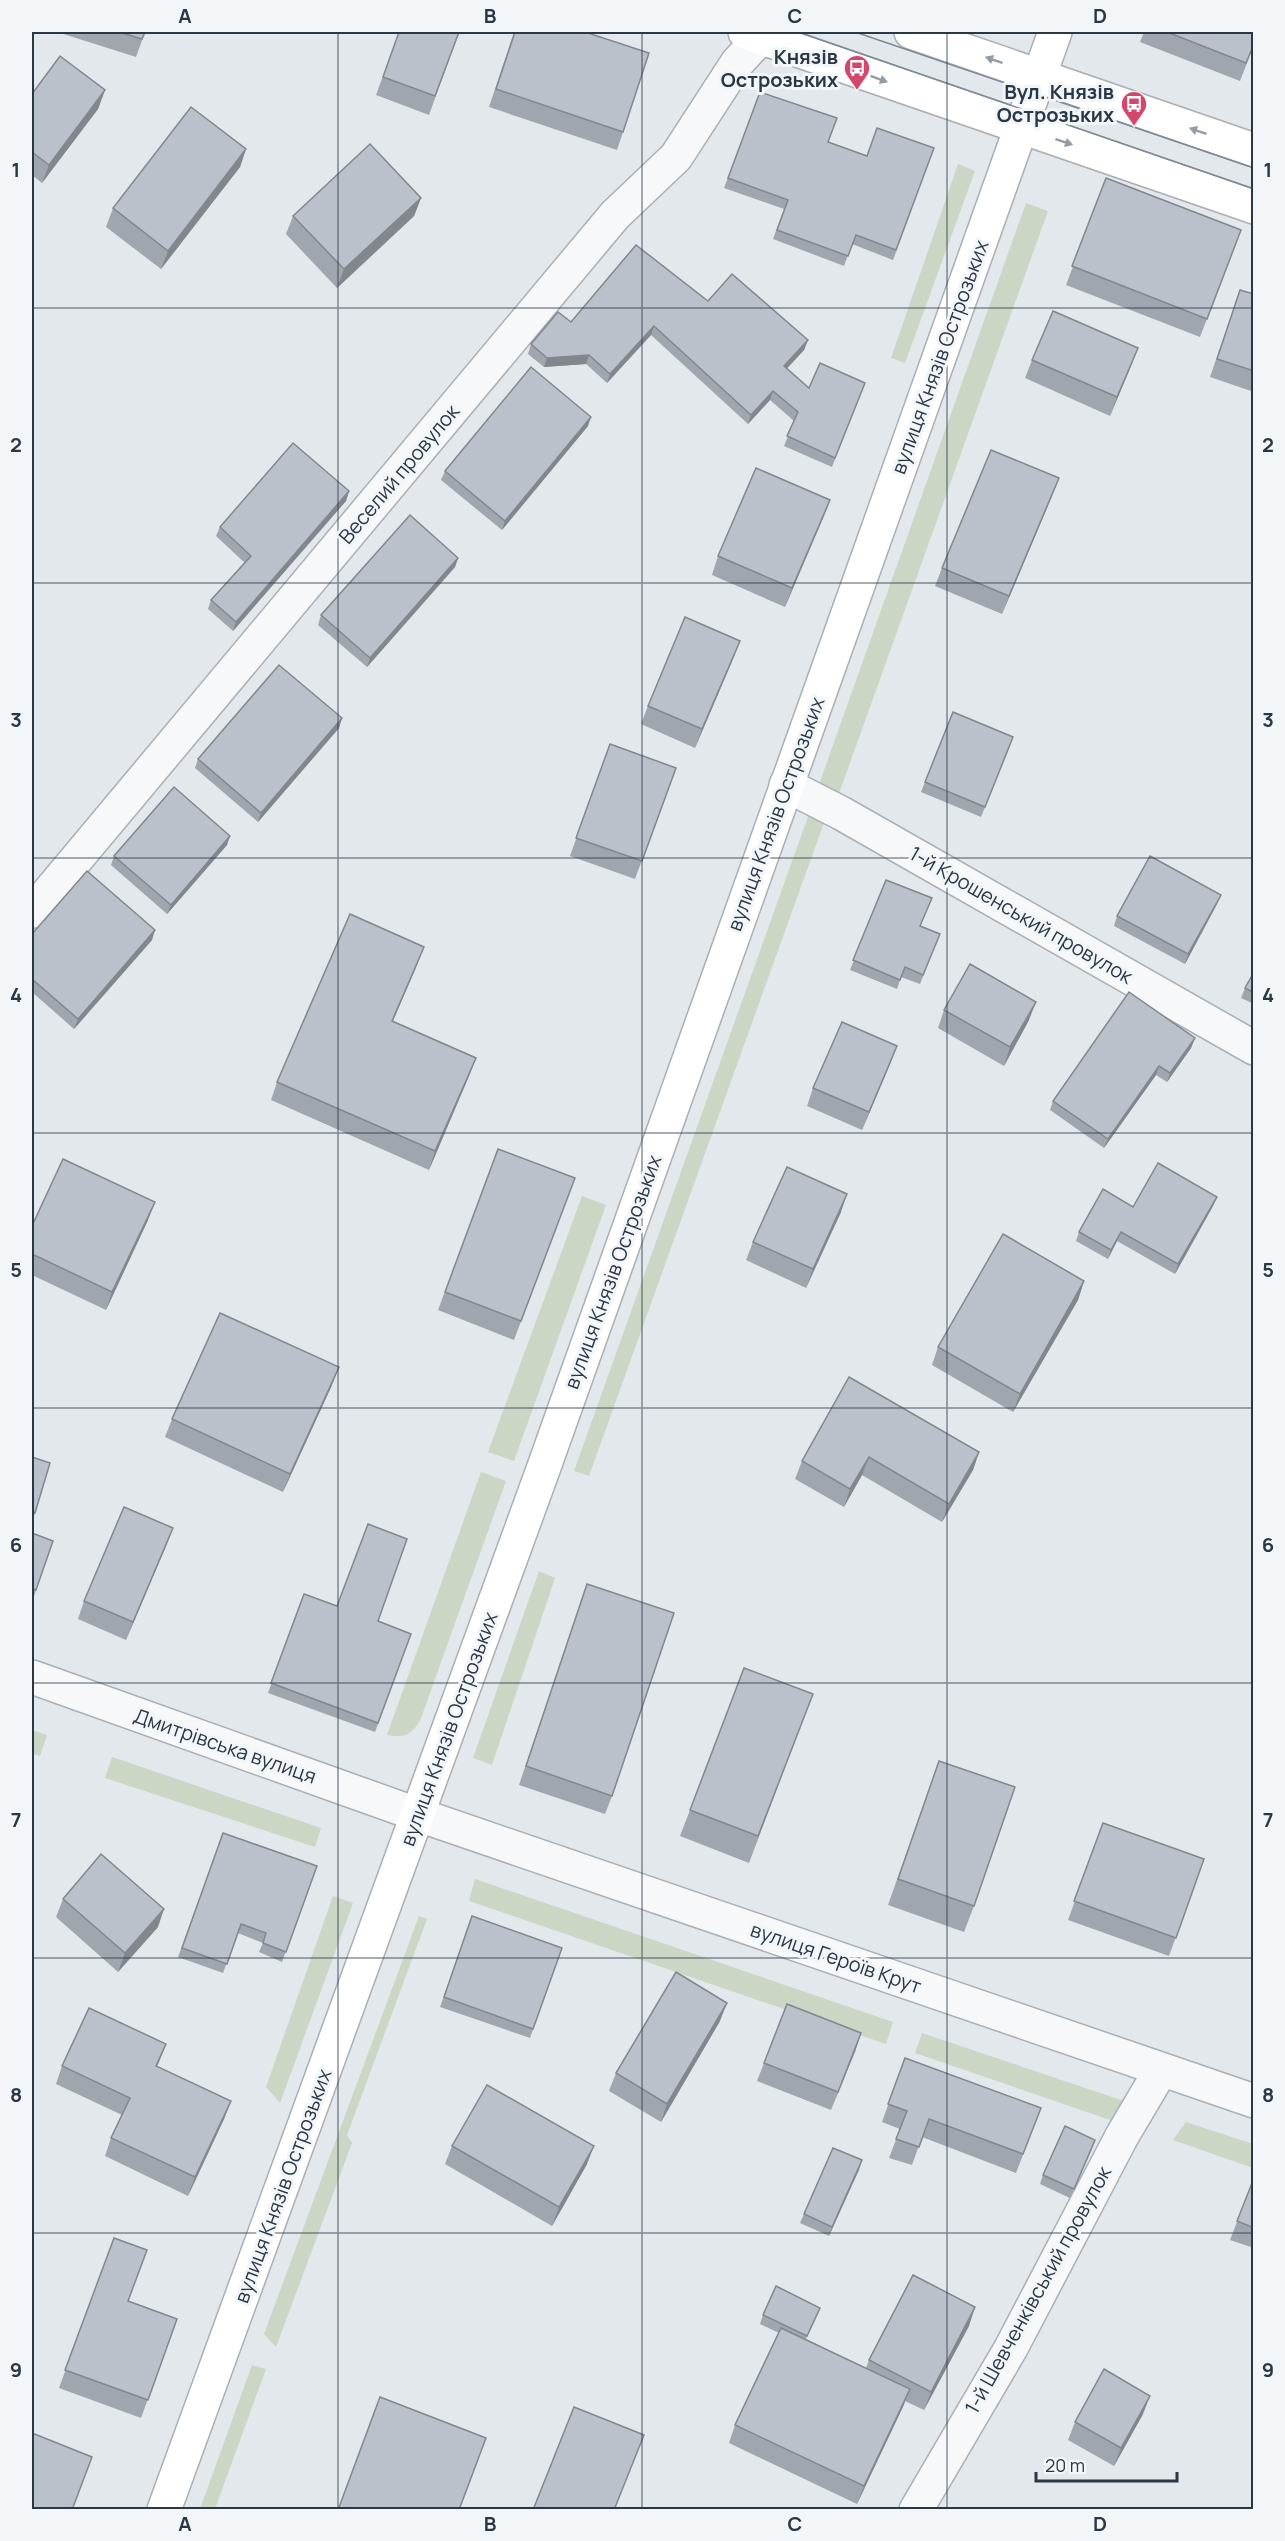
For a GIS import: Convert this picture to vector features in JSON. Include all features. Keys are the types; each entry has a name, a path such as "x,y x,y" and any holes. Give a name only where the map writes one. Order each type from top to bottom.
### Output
{"street":[{"path":"911,32 1254,150"},
{"name":"вулиця Князів Острозьких","path":"164,2510 418,1815 1055,32"},
{"path":"753,34 1022,129 1254,207"},
{"name":"Веселий провулок","path":"33,911 615,215 676,157 737,63 753,34"},
{"name":"1-й Крошенський провулок","path":"786,785 841,813 1254,1048"},
{"name":"Дмитрівська вулиця","path":"32,1677 418,1815"},
{"name":"вулиця Героїв Крут","path":"418,1815 1254,2101"},
{"name":"1-й Шевченківський провулок","path":"916,2510 1011,2348 1122,2136 1161,2070"}],"green space":[{"path":"958,164 975,171 905,363 891,358"},
{"path":"1026,203 1048,211 837,799 817,790"},
{"path":"810,811 825,820 589,1476 574,1471"},
{"path":"582,1196 606,1205 514,1461 488,1452"},
{"path":"481,1472 506,1481 420,1721 413,1730 406,1734 387,1735"},
{"path":"539,1571 555,1578 492,1765 473,1758"},
{"path":"32,1730 47,1735 40,1756 32,1753"},
{"path":"112,1757 321,1828 315,1847 105,1778"},
{"path":"475,1879 893,2022 886,2044 469,1901"},
{"path":"333,1896 353,1903 280,2103 266,2087"},
{"path":"419,1916 427,1919 347,2135 352,2143 276,2347 264,2334"},
{"path":"922,2033 1127,2102 1122,2124 915,2053"},
{"path":"1186,2122 1253,2144 1253,2168 1173,2140"},
{"path":"252,2365 266,2369 215,2509 200,2509"}],"building":[{"path":"119,32 145,32 142,39"},
{"path":"399,32 459,32 435,96 383,77"},
{"path":"515,32 585,32 649,53 623,132 496,89"},
{"path":"1167,32 1254,32 1254,44 1246,63"},
{"path":"60,56 105,90 49,165 32,152 32,94"},
{"path":"760,92 837,118 828,142 867,156 877,128 934,148 896,250 856,235 848,256 777,230 788,200 728,178"},
{"path":"191,107 246,149 168,251 113,208"},
{"path":"370,144 421,198 344,269 293,216"},
{"path":"1106,178 1241,230 1207,319 1072,266"},
{"path":"636,245 708,301 732,274 808,340 784,366 809,388 820,363 865,383 835,458 787,436 798,412 773,391 751,415 654,326 610,374 589,355 547,358 531,344 558,312 571,322"},
{"path":"1240,290 1254,294 1254,371 1217,359"},
{"path":"1053,311 1138,348 1117,397 1032,360"},
{"path":"531,367 591,417 505,521 445,471"},
{"path":"293,443 349,491 236,622 211,600 251,556 220,527"},
{"path":"991,450 1059,478 1009,596 942,568"},
{"path":"756,468 830,500 792,588 718,556"},
{"path":"410,515 458,558 370,658 321,615"},
{"path":"685,617 740,641 702,729 648,706"},
{"path":"279,665 342,718 261,813 198,759"},
{"path":"953,712 1013,737 985,807 925,782"},
{"path":"610,744 676,768 642,861 576,838"},
{"path":"174,787 230,836 171,905 114,856"},
{"path":"1150,856 1221,895 1188,954 1117,916"},
{"path":"87,871 155,930 78,1019 32,979 32,934"},
{"path":"886,880 932,898 920,926 940,934 923,975 905,967 900,980 853,960"},
{"path":"350,914 424,947 392,1021 476,1058 435,1151 277,1082"},
{"path":"970,964 1036,1002 1010,1047 944,1010"},
{"path":"1254,972 1254,993 1245,988"},
{"path":"1129,992 1195,1038 1170,1073 1159,1066 1108,1139 1053,1101"},
{"path":"842,1022 897,1046 869,1112 813,1088"},
{"path":"498,1149 575,1178 521,1321 445,1292"},
{"path":"63,1159 155,1202 112,1292 32,1254 32,1226"},
{"path":"1158,1163 1217,1197 1178,1264 1121,1232 1111,1250 1079,1232 1103,1189 1133,1207"},
{"path":"787,1167 847,1194 813,1269 753,1242"},
{"path":"1003,1234 1084,1281 1020,1394 938,1347"},
{"path":"220,1313 339,1367 290,1474 172,1419"},
{"path":"849,1377 979,1452 949,1504 869,1457 850,1489 802,1461"},
{"path":"32,1457 50,1463 35,1513 32,1512"},
{"path":"124,1507 173,1528 133,1622 84,1601"},
{"path":"368,1524 407,1539 378,1621 411,1634 378,1723 271,1683 304,1594 337,1606"},
{"path":"32,1533 53,1541 36,1590 32,1588"},
{"path":"587,1584 674,1613 612,1796 526,1766"},
{"path":"744,1668 813,1694 758,1836 690,1810"},
{"path":"939,1761 1015,1787 974,1906 898,1879"},
{"path":"1103,1823 1204,1859 1176,1938 1074,1901"},
{"path":"223,1833 317,1866 286,1952 263,1943 266,1933 241,1924 227,1964 182,1948"},
{"path":"101,1854 164,1909 125,1953 63,1899"},
{"path":"472,1916 562,1948 533,2029 444,1997"},
{"path":"676,1972 727,2003 667,2104 616,2073"},
{"path":"787,2004 861,2033 838,2092 764,2063"},
{"path":"89,2008 166,2044 156,2066 231,2101 195,2177 111,2138 130,2098 62,2066"},
{"path":"905,2058 1041,2108 1023,2154 929,2119 919,2147 896,2139 907,2111 888,2104"},
{"path":"487,2085 594,2146 559,2207 452,2146"},
{"path":"1065,2126 1095,2140 1074,2189 1043,2175"},
{"path":"833,2148 862,2160 832,2227 804,2214"},
{"path":"1254,2178 1254,2228 1237,2221"},
{"path":"114,2238 147,2250 128,2301 177,2319 148,2400 65,2370"},
{"path":"913,2275 975,2307 931,2392 869,2360"},
{"path":"776,2286 820,2308 807,2336 763,2315"},
{"path":"781,2328 910,2389 864,2486 735,2425"},
{"path":"1104,2369 1150,2396 1121,2448 1075,2422"},
{"path":"380,2397 486,2438 459,2510 338,2510"},
{"path":"574,2407 644,2435 614,2510 533,2510"},
{"path":"32,2433 92,2457 72,2510 32,2510"}],"tram line":[{"path":"798,32 1254,189"},
{"path":"855,32 1254,168"}],"place":[{"name":"Князів Острозьких","path":"857,91"},
{"name":"Вул. Князів Острозьких","path":"1134,127"}]}
